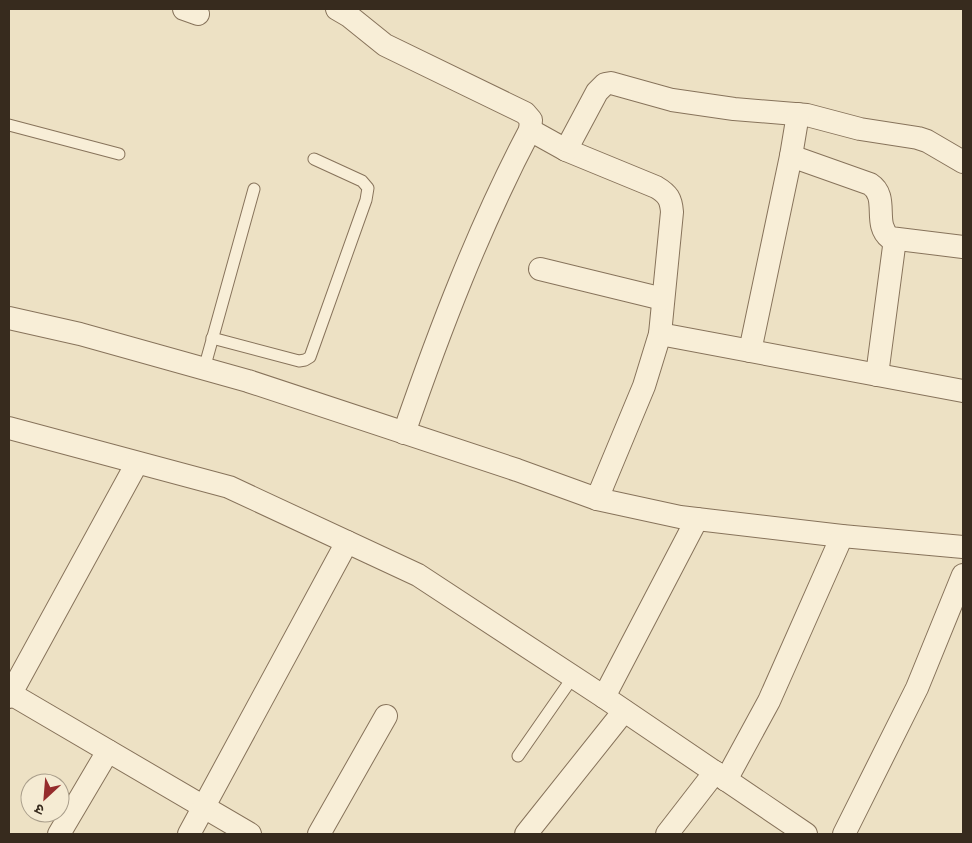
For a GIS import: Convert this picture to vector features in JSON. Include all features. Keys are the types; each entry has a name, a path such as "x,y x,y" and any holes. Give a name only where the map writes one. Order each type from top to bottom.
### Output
{"street":[{"path":"337,9 349,16 385,45 525,113 532,120 530,130 502,184 460,281 431,354 404,433"},
{"path":"566,150 597,92 605,84 616,84 672,100 734,109 798,114 877,133 918,138 927,141 963,162"},
{"path":"750,351 798,114"},
{"path":"530,130 566,150 656,187 669,196 672,212 660,334 644,386 597,499"},
{"path":"791,156 875,187 880,196 883,230 895,239 963,247"},
{"path":"877,375 895,239"},
{"path":"540,269 663,299"},
{"path":"9,318 80,334 204,368 517,470 597,499 680,517 842,536 963,547"},
{"path":"660,334 963,390"},
{"path":"9,428 229,487 418,576 604,697 804,834"},
{"path":"138,463 10,695 108,750 250,834"},
{"path":"604,697 697,519"},
{"path":"667,834 720,776 769,701 842,536"},
{"path":"189,834 347,542"},
{"path":"844,834 917,688 963,575"},
{"path":"526,834 624,711"},
{"path":"319,834 386,716"},
{"path":"59,834 108,750"}],"lane":[{"path":"9,125 119,154"},
{"path":"212,338 299,361 310,357 366,200 368,188 362,181 314,159"},
{"path":"204,368 254,189"},
{"path":"518,756 573,677"}]}
